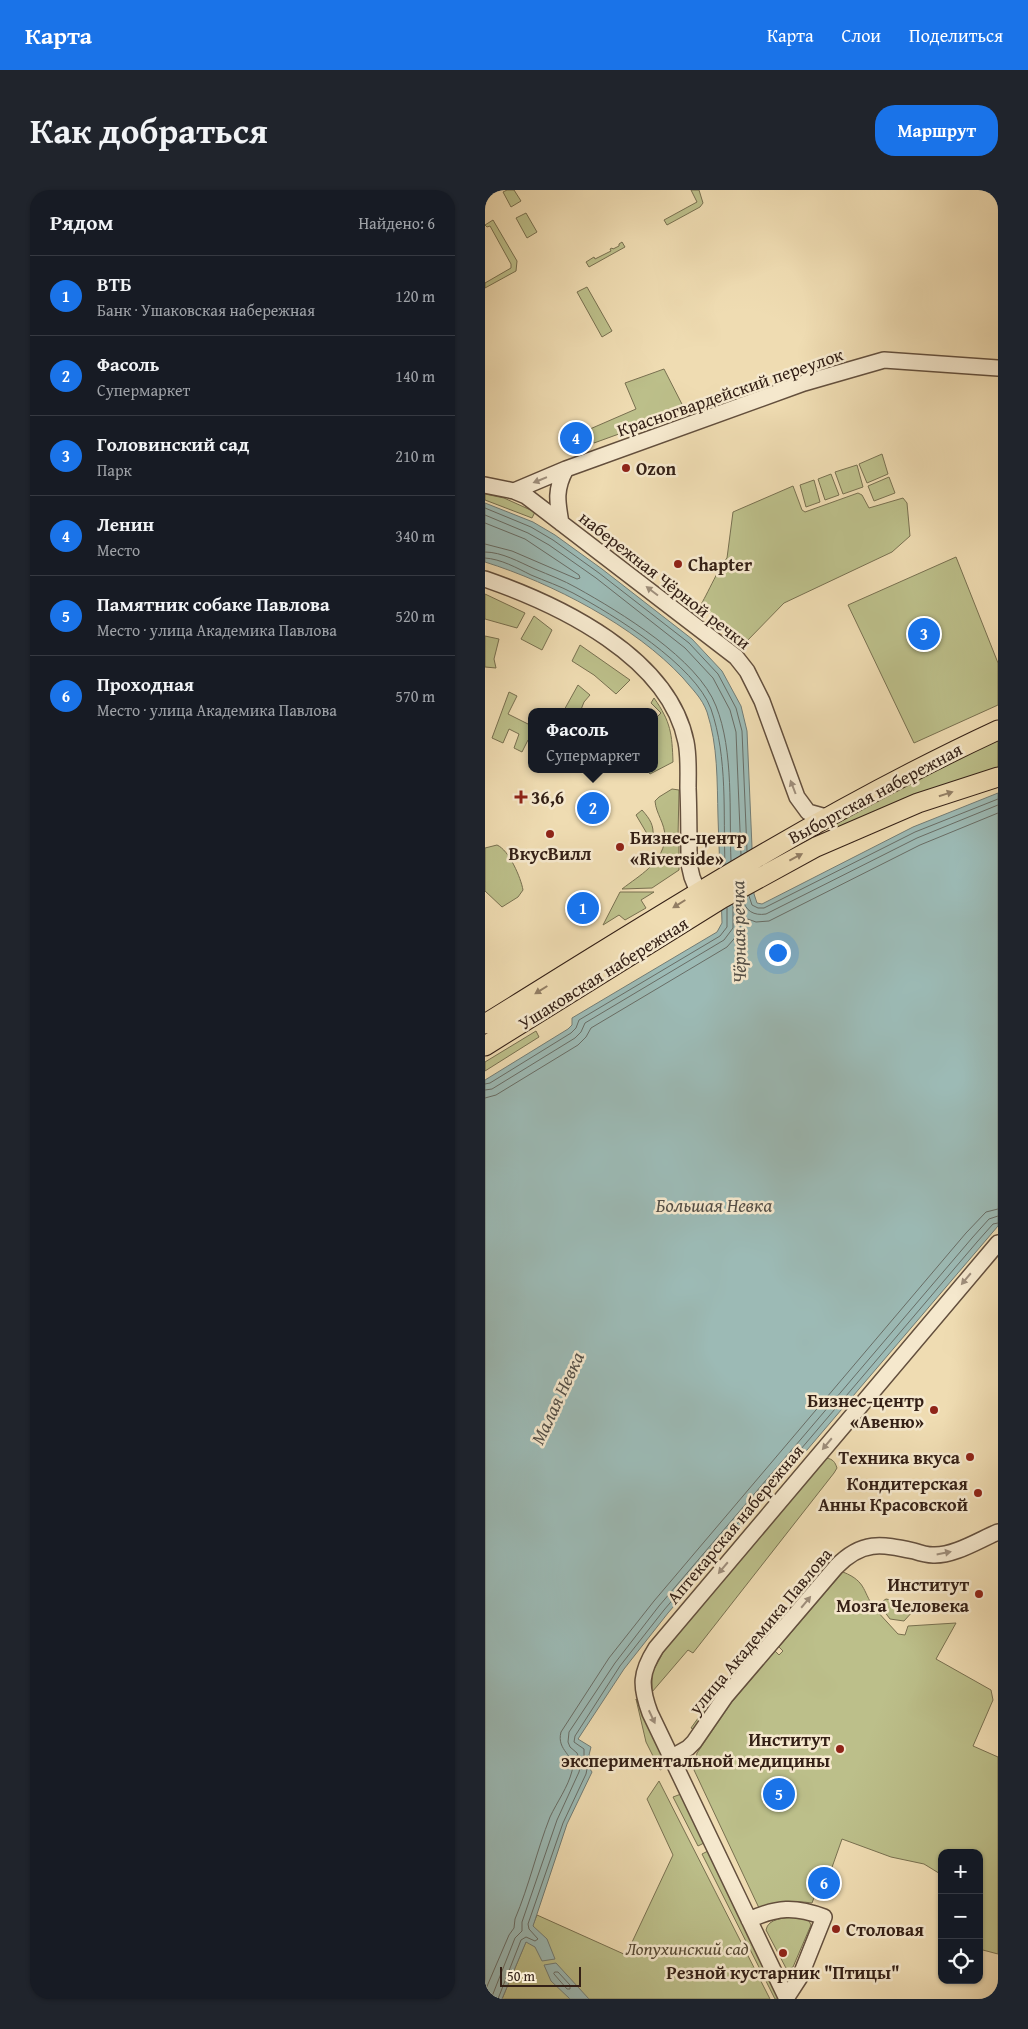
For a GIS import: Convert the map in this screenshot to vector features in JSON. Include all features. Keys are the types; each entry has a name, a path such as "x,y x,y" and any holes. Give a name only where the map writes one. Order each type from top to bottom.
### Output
{"main road":[{"name":"Выборгская набережная","path":"720,879 827,817 961,747 998,730"},
{"name":"Выборгская набережная","path":"721,899 816,847 918,803 998,777"},
{"name":"Ушаковская набережная","path":"485,1024 720,879"},
{"name":"Ушаковская набережная","path":"485,1046 721,899"}],"street":[{"name":"Красногвардейский переулок","path":"514,491 566,469 804,382 884,360 998,368"},
{"path":"561,523 557,492 559,481 566,469"},
{"name":"набережная Чёрной речки","path":"485,485 514,491 527,496 703,629 739,660 751,676 762,701 797,797 808,812 827,817"},
{"path":"485,580 553,607 585,625 613,643 640,664 656,680 678,716 686,742 689,864 698,892"},
{"name":"Аптекарская набережная","path":"672,1758 642,1692 643,1674 650,1657 821,1451 998,1243"},
{"name":"улица Академика Павлова","path":"672,1758 694,1742 725,1697 836,1567 854,1551 877,1545 933,1555 954,1551 998,1532"},
{"path":"672,1758 749,1920 790,1998"},
{"path":"749,1920 768,1913 793,1909 807,1911 824,1917 790,1998"}],"green space":[{"path":"514,190 521,201 511,207 503,192"},
{"path":"691,190 699,190 703,203 700,207 667,225 664,220 697,202"},
{"path":"526,213 537,232 527,238 516,218"},
{"path":"493,220 517,261 516,271 485,288 485,283 511,268 511,264 490,226 487,227 485,225"},
{"path":"622,242 625,247 589,267 586,262 611,251 610,249 619,246"},
{"path":"587,287 612,331 602,337 577,292"},
{"path":"664,369 685,410 594,443 590,429 636,409 625,383"},
{"path":"882,454 888,474 867,483 859,464"},
{"path":"857,465 863,487 843,494 835,472"},
{"path":"831,474 839,495 825,500 818,479"},
{"path":"889,477 895,493 874,501 868,486"},
{"path":"814,480 820,502 806,507 800,485"},
{"path":"793,486 802,510 805,512 858,493 862,495 869,508 903,498 907,503 910,536 892,552 784,603 746,642 700,606 727,558 733,512"},
{"path":"485,494 504,498 535,512 532,518 485,500"},
{"path":"956,557 998,663 998,705 914,743 848,605"},
{"path":"485,594 525,613 517,628 485,619"},
{"path":"534,616 552,630 542,650 521,639"},
{"path":"485,636 499,639 494,659 496,668 485,667"},
{"path":"580,645 630,680 616,694 594,675 572,661"},
{"path":"578,685 590,695 582,708 565,708"},
{"path":"509,692 517,696 508,714 528,724 528,740 522,752 514,748 519,734 509,729 503,743 492,738"},
{"path":"654,698 664,714 670,728 672,744 673,762 658,770 658,716 661,713 651,703"},
{"path":"998,738 998,768 834,829 832,824"},
{"path":"672,789 679,790 678,837 665,837 664,827 655,801"},
{"path":"642,810 651,822 653,837 649,837 636,815"},
{"path":"665,840 679,841 679,870 652,888 622,889 649,868 659,856"},
{"path":"497,845 510,858 523,890 518,897 502,907 485,891 485,848"},
{"path":"620,892 654,892 641,900 646,908 625,920 619,915 603,925"},
{"path":"536,1031 539,1037 485,1071 485,1062"},
{"path":"826,1458 832,1460 835,1464 837,1468 834,1473 693,1653 688,1650 652,1692 652,1673 664,1651"},
{"name":"Институт экспериментальной медицины","path":"843,1572 861,1584 876,1610 898,1634 905,1635 908,1626 956,1623 936,1659 991,1690 993,1700 973,1746 998,1757 998,1954 983,1950 983,1849 938,1849 938,1873 924,1864 891,1857 842,1839 830,1873 824,1871 812,1903 785,1902 759,1908 694,1770 697,1753 732,1702 775,1651 779,1655 783,1651 779,1647"},
{"path":"886,1599 904,1603 914,1610 904,1621 890,1619 881,1607"},
{"path":"761,1637 766,1641 695,1730 691,1728 719,1689"},
{"path":"636,1699 667,1766 660,1770 646,1742"},
{"name":"Лопухинский сад","path":"659,1781 770,1999 502,1999 537,1915 626,1955 673,1855 647,1799"},
{"path":"681,1794 704,1843 698,1846 673,1797"},
{"path":"708,1851 779,1999 775,1999 702,1854"},
{"path":"795,1917 808,1919 811,1925 793,1967 787,1970 766,1930 767,1926 773,1921"}],"water":[{"name":"Большая Невка","path":"485,503 533,522 555,535 692,639 722,671 741,706 747,731 754,894 757,903 762,904 913,827 998,793 998,1226 668,1613 624,1669 578,1739 591,1747 589,1755 596,1761 593,1763 594,1768 590,1769 592,1772 567,1824 533,1926 547,1939 555,1959 542,1961 535,1947 526,1942 502,1999 485,1999 485,1080 568,1029 572,1025 572,1018 717,932 722,923 716,764 711,725 702,702 683,678 663,659 617,624 564,594 485,562"},
{"path":"556,1963 589,1999 570,1999 551,1981 544,1965"}],"place":[{"name":"Ленин","path":"576,438"},
{"name":"Ozon","path":"626,468"},
{"name":"Chapter","path":"678,564"},
{"name":"Головинский сад","path":"924,634"},
{"name":"36,6","path":"521,797"},
{"name":"Фасоль","path":"593,808"},
{"name":"ВкусВилл","path":"550,834"},
{"name":"Бизнес-центр «Riverside»","path":"620,847"},
{"name":"ВТБ","path":"583,908"},
{"name":"Бизнес-центр «Авеню»","path":"934,1410"},
{"name":"Техника вкуса","path":"970,1457"},
{"name":"Кондитерская Анны Красовской","path":"978,1493"},
{"name":"Институт Мозга Человека","path":"979,1594"},
{"name":"Институт экспериментальной медицины","path":"840,1749"},
{"name":"Памятник собаке Павлова","path":"779,1794"},
{"name":"Проходная","path":"824,1883"},
{"name":"Столовая","path":"836,1929"},
{"name":"Резной кустарник \"Птицы\"","path":"783,1953"}],"water label":[{"name":"Чёрная речка","path":"738,932"},
{"name":"Малая Невка","path":"557,1398"}]}
